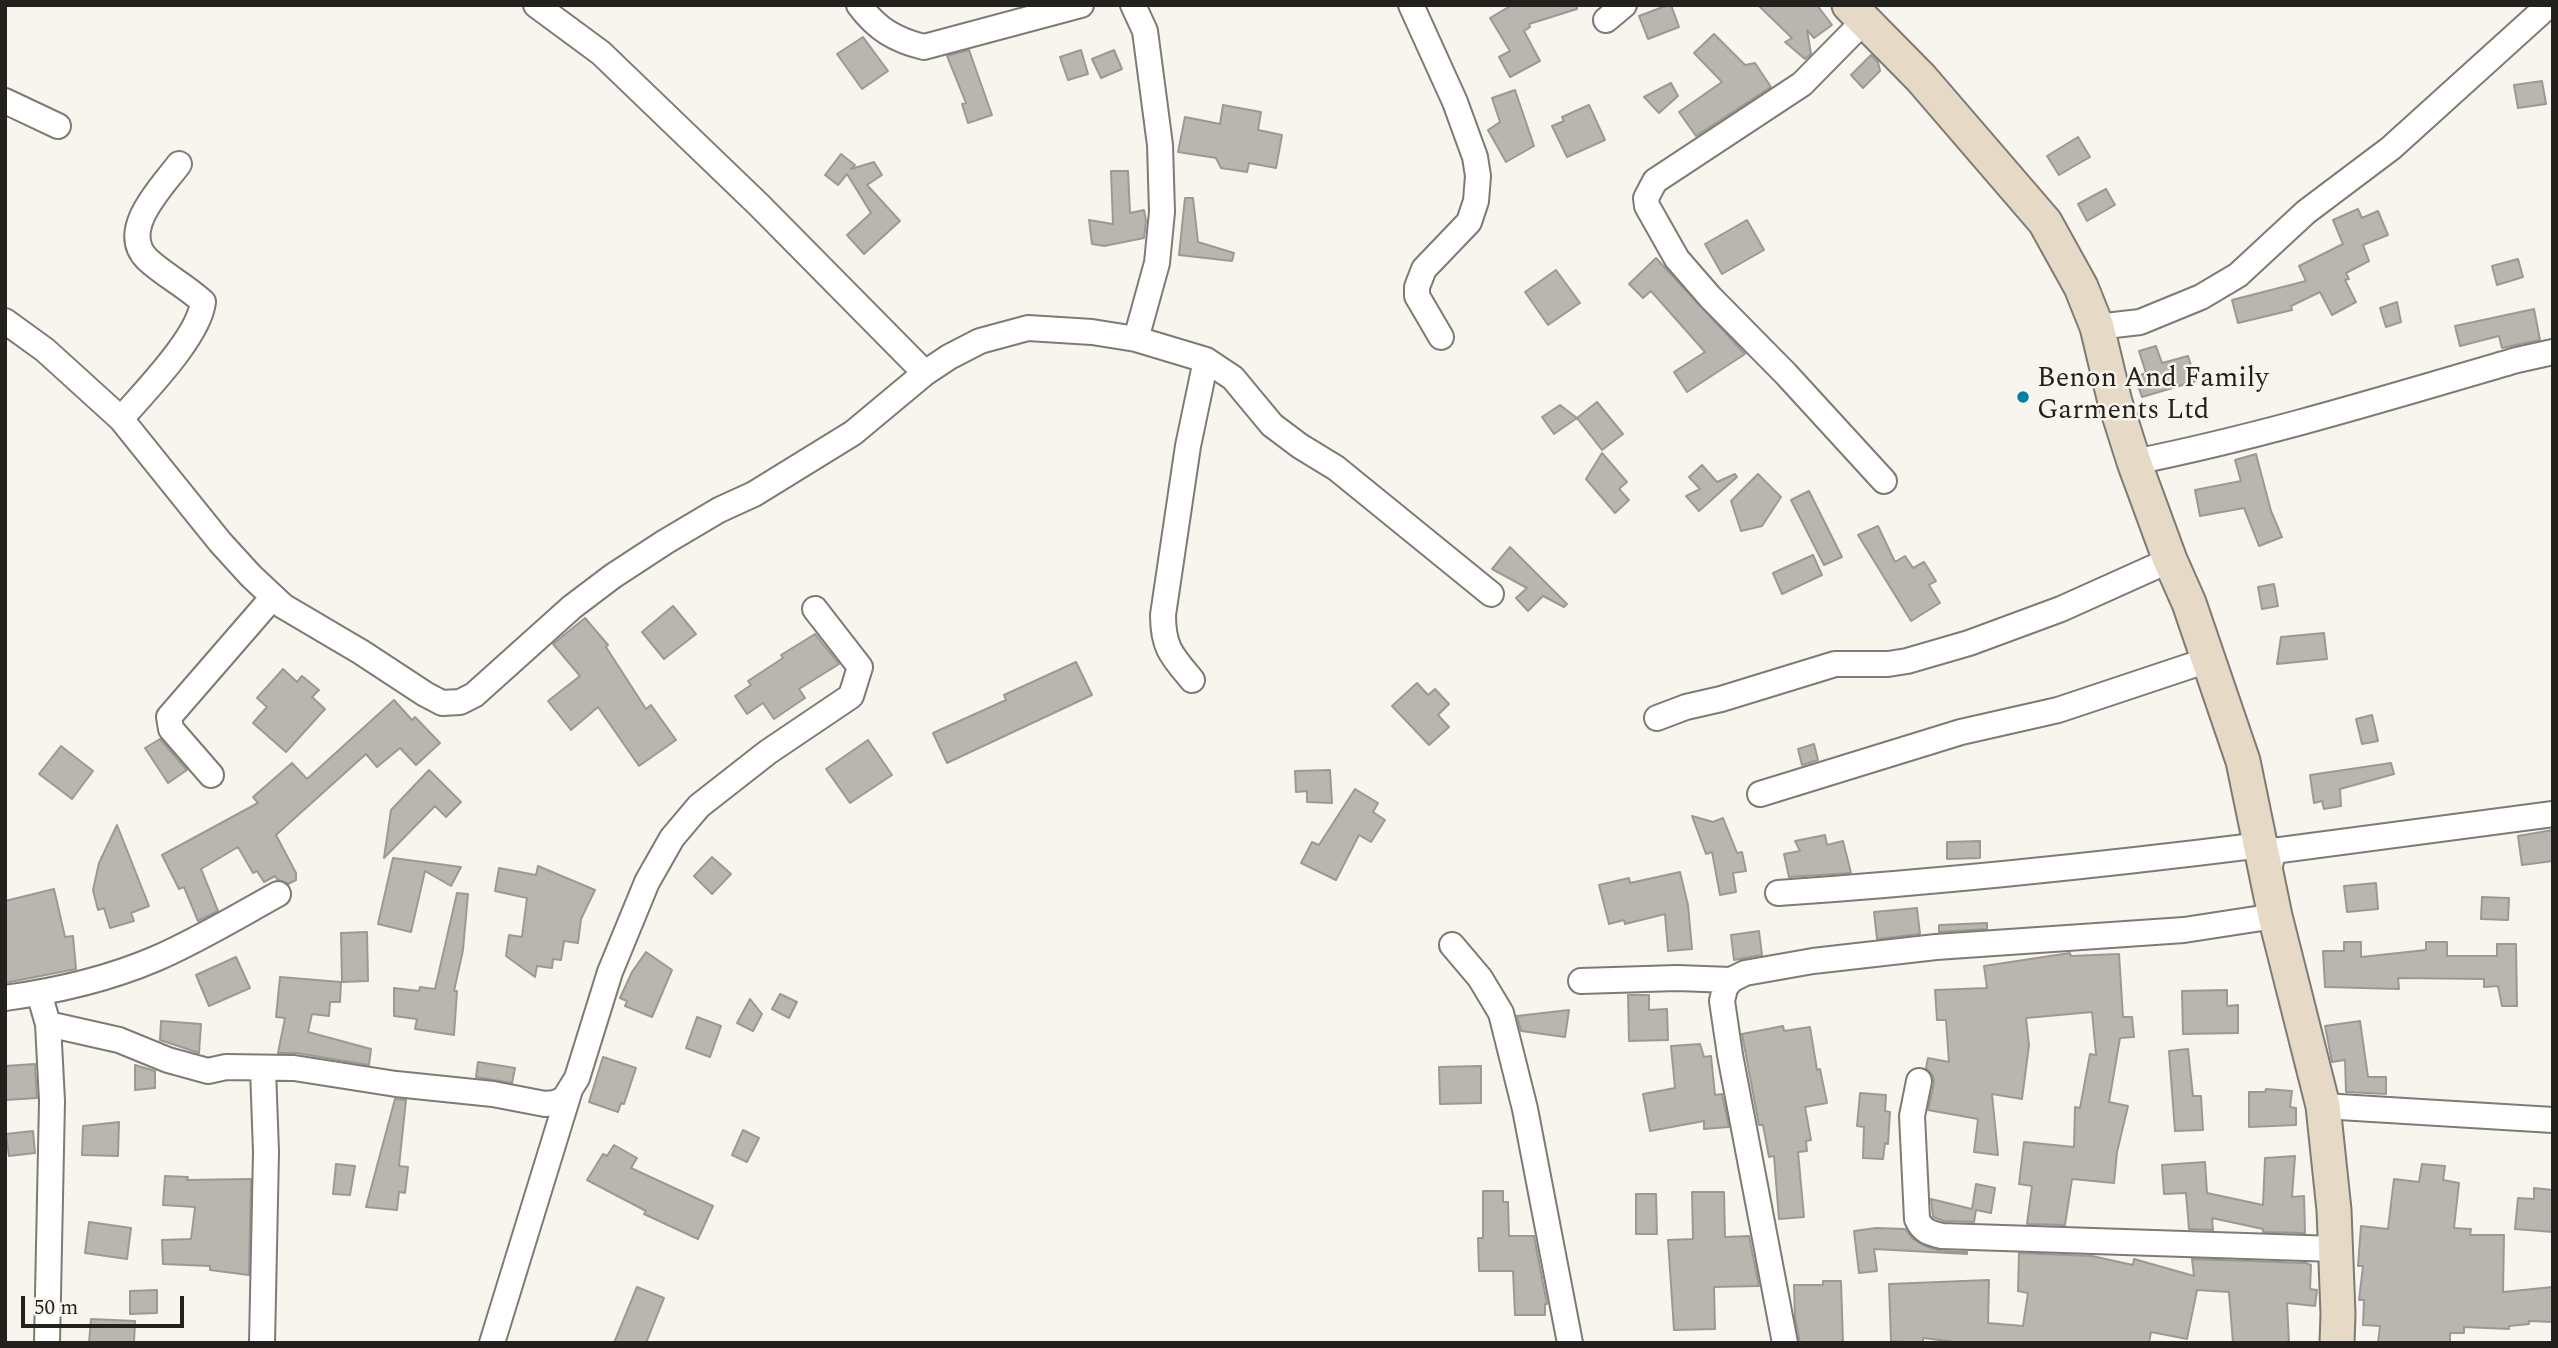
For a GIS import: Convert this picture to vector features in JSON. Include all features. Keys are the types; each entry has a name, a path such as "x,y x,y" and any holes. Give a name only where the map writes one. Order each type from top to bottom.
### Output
{"street":[{"path":"536,5 601,53 758,205 925,373"},
{"path":"859,5 884,33 924,47 1081,5"},
{"path":"1133,5 1145,31 1160,145 1162,212 1157,263 1136,339"},
{"path":"1411,5 1455,102 1475,158 1478,176 1476,201 1469,222 1424,269 1417,287 1417,296 1441,337"},
{"path":"2097,327 2140,322 2201,297 2238,275 2306,212 2390,148 2549,5"},
{"path":"1884,481 1786,374 1710,298 1677,259 1647,206 1646,198 1655,181 1802,84 1857,13 1921,78 2045,222 2081,287 2097,327 2115,402 2134,463 2189,603 2243,761 2275,916 2323,1107 2336,1249 2337,1343"},
{"path":"5,101 58,126"},
{"path":"121,419 182,346 202,312 203,302 145,257 139,243 138,227 144,211 179,164"},
{"path":"5,320 45,351 121,419 220,542 283,606 442,703 460,702 474,695 572,607 613,576 665,542 754,494 853,433 925,373 949,357 981,341 1028,328 1092,332 1136,339 1206,360 1233,378 1272,425 1336,468 1491,594"},
{"path":"2134,463 2283,428 2516,360 2553,352"},
{"path":"1192,680 1168,651 1163,634 1163,615 1188,446 1206,360"},
{"path":"1657,719 1686,707 1835,664 1888,664 1956,646 2061,609 2170,560"},
{"path":"211,775 171,729 169,717 273,597"},
{"path":"492,1343 569,1093 610,972 648,882 673,838 699,806 768,752 851,696 860,667 815,609"},
{"path":"1760,794 1961,732 2058,710 2208,660"},
{"path":"1778,893 1918,884 2094,866 2265,860 2273,851 2553,814"},
{"path":"5,998 39,993 101,977 155,958 278,894"},
{"path":"1581,981 1677,978 1731,980 1745,973 1813,961 1936,947 2184,930 2275,916"},
{"path":"1452,944 1480,978 1501,1013 1525,1109 1570,1343"},
{"path":"1731,980 1723,1001 1730,1055 1785,1343"},
{"path":"39,993 48,1024 52,1101 47,1343"},
{"path":"48,1024 119,1040 168,1060 208,1071 226,1068 294,1068 493,1094 545,1104 564,1099 569,1093"},
{"path":"262,1343 266,1152 263,1069"},
{"path":"1919,1081 1912,1116 1917,1219 1920,1227 1928,1233 1942,1236 2336,1249"},
{"path":"2323,1107 2553,1120"}],"building":[{"path":"1512,5 1577,5 1577,9 1529,24 1530,27 1524,31 1540,61 1510,77 1499,57 1510,51 1490,18"},
{"path":"1671,5 1679,27 1648,39 1639,16"},
{"path":"1758,5 1817,5 1832,25 1814,38 1807,30 1811,54 1805,59 1785,42 1792,38"},
{"path":"1714,34 1745,65 1755,63 1771,87 1696,136 1679,112 1722,82 1694,53"},
{"path":"863,37 888,71 862,89 837,54"},
{"path":"969,50 992,115 968,123 962,104 966,103 947,56"},
{"path":"1081,50 1088,74 1068,80 1060,57"},
{"path":"1114,50 1122,69 1101,78 1092,59"},
{"path":"1871,55 1878,62 1880,71 1863,88 1851,75"},
{"path":"2542,81 2546,104 2518,108 2514,85"},
{"path":"1671,83 1678,96 1659,113 1644,97"},
{"path":"1515,90 1534,146 1506,162 1488,130 1500,122 1492,98"},
{"path":"1223,105 1261,112 1258,130 1282,135 1276,168 1249,163 1247,172 1221,168 1216,158 1178,152 1185,117 1220,124"},
{"path":"1589,105 1605,140 1567,157 1552,126 1564,121 1562,117"},
{"path":"2078,137 2090,157 2059,175 2047,156"},
{"path":"841,154 855,165 851,169 874,162 882,175 867,185 900,221 864,254 847,235 871,213 847,174 838,185 825,175"},
{"path":"1111,171 1128,171 1130,213 1144,210 1144,238 1104,246 1092,244 1089,220 1113,224"},
{"path":"2106,189 2115,205 2087,221 2078,204"},
{"path":"1185,198 1193,198 1198,242 1234,253 1232,261 1179,255"},
{"path":"2358,209 2362,218 2378,211 2388,235 2363,245 2369,261 2346,273 2349,279 2345,280 2356,302 2332,315 2320,292 2291,306 2292,310 2238,323 2232,300 2306,281 2299,266 2343,244 2333,220"},
{"path":"1747,220 1764,250 1722,274 1705,244"},
{"path":"1656,258 1745,354 1687,392 1674,372 1705,352 1651,291 1643,298 1629,284"},
{"path":"2518,259 2523,277 2497,285 2492,266"},
{"path":"1556,270 1580,303 1548,325 1525,292"},
{"path":"2397,302 2401,322 2386,327 2380,308"},
{"path":"2534,309 2540,340 2502,348 2499,336 2460,346 2455,326"},
{"path":"2156,346 2162,363 2188,356 2196,381 2142,397 2135,377 2146,373 2139,351"},
{"path":"1597,402 1623,434 1602,450 1577,418"},
{"path":"1560,405 1577,418 1554,434 1542,417"},
{"path":"1602,453 1627,482 1619,489 1629,500 1615,513 1586,479"},
{"path":"2256,454 2271,511 2282,537 2259,546 2244,508 2200,516 2195,490 2241,481 2235,460"},
{"path":"1702,465 1717,482 1735,474 1737,477 1699,511 1686,496 1700,489 1689,477"},
{"path":"1758,474 1781,497 1762,526 1741,531 1731,501"},
{"path":"1809,491 1842,557 1824,565 1791,500"},
{"path":"1878,526 1895,562 1905,556 1913,568 1924,562 1936,581 1929,585 1940,603 1911,621 1858,535"},
{"path":"1510,547 1567,604 1564,607 1543,596 1528,611 1516,598 1527,588 1492,569"},
{"path":"1813,555 1822,575 1782,594 1773,573"},
{"path":"2274,584 2278,606 2262,609 2258,587"},
{"path":"673,606 696,634 664,659 642,632"},
{"path":"585,618 608,645 606,647 646,709 651,705 676,740 639,766 598,707 571,730 548,701 580,676 553,644"},
{"path":"2324,633 2327,659 2277,664 2281,637"},
{"path":"815,634 839,664 799,689 805,698 774,719 763,703 747,714 735,696 751,685 748,681 783,658 781,655"},
{"path":"1076,662 1092,695 947,763 933,733 1006,700 1004,695"},
{"path":"283,669 297,682 302,676 319,690 312,697 325,709 286,752 253,723 267,707 257,698"},
{"path":"1417,683 1428,695 1435,689 1449,704 1438,715 1449,727 1429,745 1392,706"},
{"path":"394,700 412,720 415,717 440,743 416,765 400,748 377,767 366,754 276,835 296,873 296,880 288,884 275,876 264,882 257,871 253,873 238,847 201,869 218,911 198,921 184,887 179,889 162,855 258,803 253,797 292,763 307,779"},
{"path":"2372,715 2378,741 2362,744 2356,719"},
{"path":"160,739 187,770 168,783 145,748"},
{"path":"868,740 892,775 850,803 826,769"},
{"path":"1814,744 1818,760 1802,765 1798,749"},
{"path":"61,746 93,771 72,799 39,774"},
{"path":"2391,763 2394,774 2340,789 2341,806 2324,809 2322,801 2314,803 2310,775"},
{"path":"429,770 461,802 446,817 435,806 384,858 391,810"},
{"path":"1330,770 1332,803 1307,802 1307,791 1296,792 1295,771"},
{"path":"1355,789 1378,803 1373,812 1385,820 1371,842 1359,835 1336,880 1301,863 1312,842 1319,845"},
{"path":"1692,816 1713,822 1723,818 1737,853 1742,852 1746,871 1733,873 1736,892 1720,895 1712,852 1706,854"},
{"path":"117,825 149,906 131,913 134,921 110,928 104,908 98,910 93,890 99,863"},
{"path":"2553,830 2553,861 2522,865 2518,836"},
{"path":"1825,835 1827,845 1843,841 1851,873 1789,877 1784,854 1800,851 1795,841"},
{"path":"1980,841 1980,858 1947,859 1947,842"},
{"path":"712,857 731,874 712,894 694,876"},
{"path":"393,858 461,867 451,886 425,871 411,932 378,924"},
{"path":"538,866 595,890 581,919 578,943 564,941 561,960 553,959 552,968 537,966 535,977 506,956 509,935 522,937 527,898 495,891 499,868 536,875"},
{"path":"1680,872 1688,905 1692,949 1668,951 1665,914 1625,924 1624,920 1609,924 1599,885 1629,878 1630,883"},
{"path":"2376,883 2378,909 2347,912 2344,886"},
{"path":"54,889 65,937 73,936 76,969 5,983 5,901"},
{"path":"457,893 468,894 463,950 454,991 457,991 454,1035 415,1029 417,1019 394,1016 394,988 419,991 420,987 435,989"},
{"path":"2482,897 2509,898 2508,920 2481,919"},
{"path":"1917,908 1920,934 1877,939 1874,912"},
{"path":"1987,923 1987,929 1939,932 1939,925"},
{"path":"1759,931 1762,955 1734,960 1731,935"},
{"path":"367,932 368,981 342,982 341,933"},
{"path":"2344,942 2361,942 2361,957 2426,950 2426,942 2447,942 2447,956 2497,956 2497,944 2516,944 2517,1006 2502,1006 2498,986 2484,987 2484,979 2398,978 2399,989 2325,987 2323,951 2344,951"},
{"path":"646,952 672,970 652,1017 625,1006 627,1001 620,998 632,972"},
{"path":"2070,953 2071,956 2119,954 2123,1017 2132,1017 2134,1037 2120,1038 2109,1102 2128,1106 2117,1152 2114,1183 2072,1179 2065,1225 2027,1224 2032,1186 2019,1184 2024,1142 2074,1147 2075,1107 2080,1108 2090,1054 2096,1055 2092,1012 2026,1018 2029,1045 2022,1099 1992,1094 1998,1155 1974,1152 1978,1119 1928,1110 1934,1083 1933,1076 1926,1068 1928,1058 1949,1062 1946,1020 1937,1020 1935,990 1987,988 1984,966"},
{"path":"236,957 250,988 209,1006 196,975"},
{"path":"280,977 341,982 340,1002 330,1002 329,1016 312,1014 308,1032 371,1049 369,1065 296,1053 278,1053 285,1018 276,1017"},
{"path":"2227,990 2227,1006 2238,1005 2238,1033 2183,1034 2182,991"},
{"path":"780,994 797,1002 789,1018 772,1009"},
{"path":"1628,995 1649,995 1649,1010 1667,1009 1668,1040 1629,1041"},
{"path":"750,999 762,1014 753,1031 737,1023"},
{"path":"1569,1010 1565,1037 1521,1031 1517,1016"},
{"path":"697,1017 721,1026 710,1057 686,1048"},
{"path":"161,1021 201,1024 199,1053 160,1040"},
{"path":"2360,1021 2368,1077 2386,1077 2386,1094 2346,1092 2345,1060 2332,1062 2325,1026"},
{"path":"1783,1026 1784,1031 1810,1027 1817,1070 1820,1069 1827,1103 1805,1107 1811,1140 1806,1141 1807,1151 1798,1152 1804,1217 1779,1219 1774,1156 1769,1157 1763,1125 1759,1125 1742,1034"},
{"path":"1700,1044 1704,1057 1711,1056 1715,1095 1722,1094 1729,1127 1704,1129 1704,1121 1650,1131 1643,1094 1675,1088 1671,1046"},
{"path":"2188,1049 2193,1096 2201,1096 2203,1130 2175,1131 2169,1051"},
{"path":"603,1057 636,1068 624,1104 621,1103 618,1112 589,1102"},
{"path":"478,1062 515,1068 512,1083 476,1077"},
{"path":"35,1064 37,1098 5,1100 5,1066"},
{"path":"135,1065 155,1071 155,1088 135,1090"},
{"path":"1481,1066 1481,1103 1440,1104 1439,1067"},
{"path":"2266,1089 2292,1091 2290,1107 2296,1108 2296,1125 2249,1127 2249,1092 2265,1092"},
{"path":"1860,1093 1886,1095 1885,1111 1890,1112 1888,1144 1885,1143 1883,1159 1863,1158 1864,1127 1857,1126"},
{"path":"395,1099 406,1100 399,1166 408,1167 405,1193 399,1192 397,1210 366,1207"},
{"path":"119,1122 118,1156 82,1155 83,1126"},
{"path":"743,1130 759,1138 747,1162 732,1155"},
{"path":"33,1131 35,1153 9,1156 6,1134"},
{"path":"614,1145 637,1158 631,1168 713,1206 698,1239 644,1214 646,1211 587,1180 603,1154 607,1156"},
{"path":"2295,1156 2292,1197 2304,1196 2305,1233 2263,1232 2263,1229 2212,1218 2213,1230 2189,1229 2186,1193 2164,1194 2162,1165 2205,1162 2207,1193 2263,1205 2265,1158"},
{"path":"336,1164 355,1166 350,1195 333,1194"},
{"path":"2422,1164 2445,1166 2443,1180 2459,1183 2454,1228 2471,1229 2470,1235 2504,1235 2503,1292 2553,1287 2553,1322 2529,1321 2529,1324 2509,1326 2509,1329 2464,1327 2464,1333 2450,1333 2450,1343 2378,1343 2380,1326 2363,1325 2364,1300 2359,1300 2363,1266 2358,1266 2361,1226 2388,1229 2394,1179 2419,1182"},
{"path":"165,1176 188,1177 187,1180 251,1179 249,1275 210,1270 210,1266 163,1264 162,1240 191,1239 195,1207 163,1205"},
{"path":"1976,1184 1995,1188 1991,1213 1976,1210 1974,1222 1944,1221 1933,1217 1931,1199 1972,1209"},
{"path":"2534,1188 2553,1190 2553,1232 2515,1229 2518,1198 2534,1199"},
{"path":"1483,1191 1503,1191 1503,1202 1508,1202 1509,1236 1534,1236 1547,1304 1545,1315 1515,1315 1513,1271 1479,1271 1478,1238 1483,1238"},
{"path":"1692,1192 1724,1192 1725,1237 1749,1236 1759,1286 1714,1287 1715,1329 1674,1330 1668,1240 1693,1239"},
{"path":"1636,1194 1656,1194 1657,1234 1636,1234"},
{"path":"89,1222 131,1228 127,1259 85,1253"},
{"path":"1876,1228 1905,1229 1913,1239 1925,1246 1967,1254 1874,1249 1877,1271 1859,1273 1854,1231"},
{"path":"2019,1253 2092,1256 2133,1265 2134,1259 2194,1276 2192,1259 2306,1263 2311,1265 2310,1289 2317,1290 2315,1306 2287,1303 2289,1343 2233,1343 2229,1292 2197,1290 2187,1339 2151,1332 2149,1343 1964,1343 1923,1338 1923,1343 1891,1341 1889,1284 1989,1280 1988,1323 2023,1326 2028,1293 2018,1291"},
{"path":"1823,1281 1841,1281 1843,1343 1800,1343 1795,1318 1794,1285 1823,1285"},
{"path":"637,1287 664,1298 646,1343 614,1343"},
{"path":"157,1290 157,1313 130,1314 130,1291"},
{"path":"91,1319 135,1321 134,1343 89,1343"}],"place":[{"name":"Benon And Family Garments Ltd","path":"2023,397"}]}
